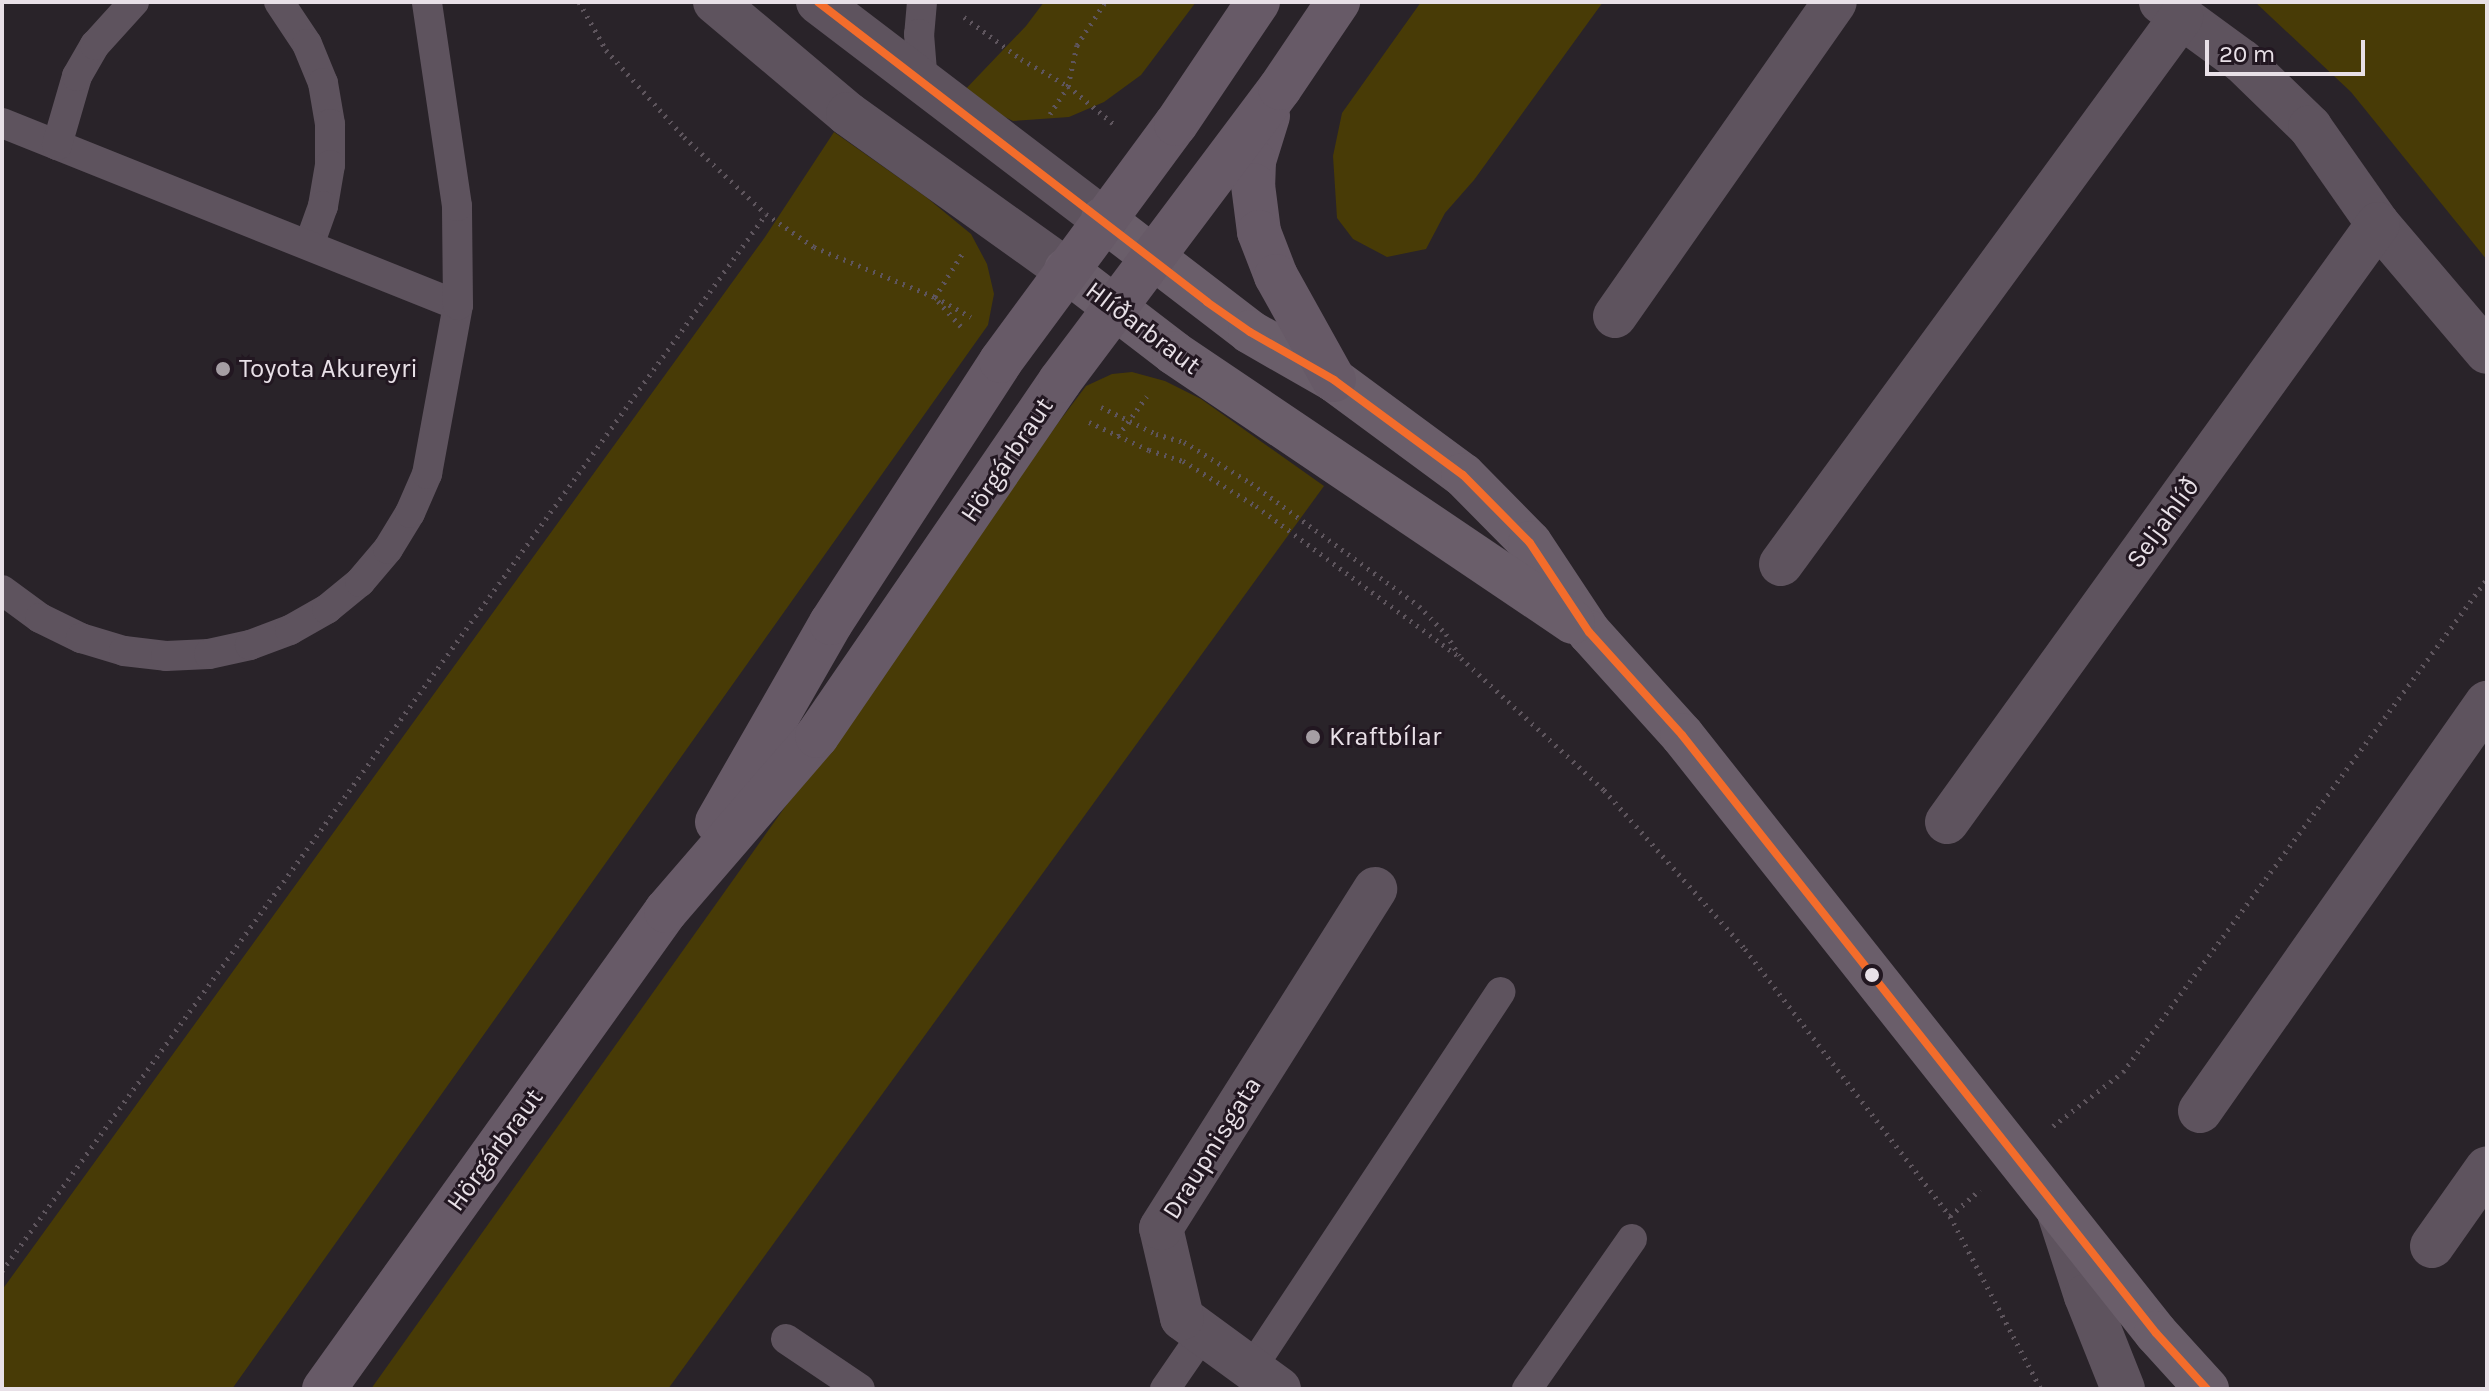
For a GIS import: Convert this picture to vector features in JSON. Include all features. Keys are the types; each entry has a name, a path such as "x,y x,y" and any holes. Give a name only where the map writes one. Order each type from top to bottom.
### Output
{"highway":[{"name":"Hörgárbraut","path":"666,911 831,623 1001,361 1176,124 1258,2"},
{"name":"Hörgárbraut","path":"324,1389 666,911 817,736 1115,307 1280,88 1338,2"},
{"path":"1280,88 1260,136 1254,161 1259,232 1276,276 1334,380"}],"main road":[{"name":"Hlíðarbraut","path":"1103,219 1250,332 1334,380 1463,475 1530,543 1589,632 1682,735 2156,1333 2207,1389"},
{"name":"Hlíðarbraut","path":"1066,270 1174,353 1360,481 1589,632"}],"street":[{"name":"Hlíðarbraut","path":"715,2 848,114 1066,270"},
{"name":"Hlíðarbraut","path":"818,2 1103,219"},
{"path":"1615,316 1835,2"},
{"path":"1781,564 2171,9 2242,61 2310,127 2378,224 2487,352"},
{"name":"Seljahlíð","path":"1947,822 2378,224"},
{"path":"2200,1111 2487,703"},
{"name":"Draupnisgata","path":"1265,1379 1182,1318 1161,1228 1375,889"},
{"path":"2432,1246 2487,1168"},
{"path":"2057,1208 2086,1296 2123,1389"}],"lane":[{"path":"57,145 77,76 95,45 134,2"},
{"path":"279,2 307,44 323,83 330,124 330,165 323,206 309,245"},
{"path":"2,590 40,618 81,638 124,651 166,656 209,654 250,645 290,630 327,609 360,582 388,549 410,513 427,474 437,433 458,305 457,206 427,2"},
{"path":"922,2 919,34 923,84"},
{"path":"2,123 458,305"},
{"path":"1265,1379 1501,992"},
{"path":"1527,1389 1632,1239"},
{"path":"1165,1389 1203,1334"},
{"path":"786,1339 860,1389"}],"path":[{"path":"579,2 606,50 684,137 766,214 814,247 935,297 983,324"},
{"path":"1044,124 1068,86 1077,45 1105,2"},
{"path":"953,10 1021,59 1068,86 1116,125"},
{"path":"2,1271 766,214"},
{"path":"935,297 970,241"},
{"path":"935,297 971,338"},
{"path":"1118,437 1147,395"},
{"path":"1095,404 1156,434 1184,442 1251,483 1419,606 1446,634 1461,658"},
{"path":"1082,418 1118,437 1183,461 1256,506 1461,658 1604,790 1735,938 1950,1216 2041,1389"},
{"path":"2049,1129 2123,1072 2487,579"},
{"path":"1950,1216 1985,1186"}],"shaded area":[{"path":"1044,2 1196,2 1141,75 1104,102 1069,117 1013,121 960,95 1026,26"},
{"path":"1421,2 1603,2 1474,180 1445,213 1426,249 1387,257 1353,239 1337,218 1333,156 1342,113"},
{"path":"2255,2 2487,2 2487,260 2351,92"},
{"path":"834,132 926,197 971,234 987,264 994,294 988,325 232,1389 2,1389 2,1290 765,237"},
{"path":"1132,372 1165,381 1201,399 1324,486 668,1389 371,1389 1058,423 1086,386 1112,374"}],"transit line":[{"path":"818,2 1207,302 1250,332 1334,380 1463,475 1530,543 1589,632 1682,735 2156,1333 2207,1389"}],"place":[{"name":"Toyota Akureyri","path":"223,369"},
{"name":"Kraftbílar","path":"1313,737"}]}
